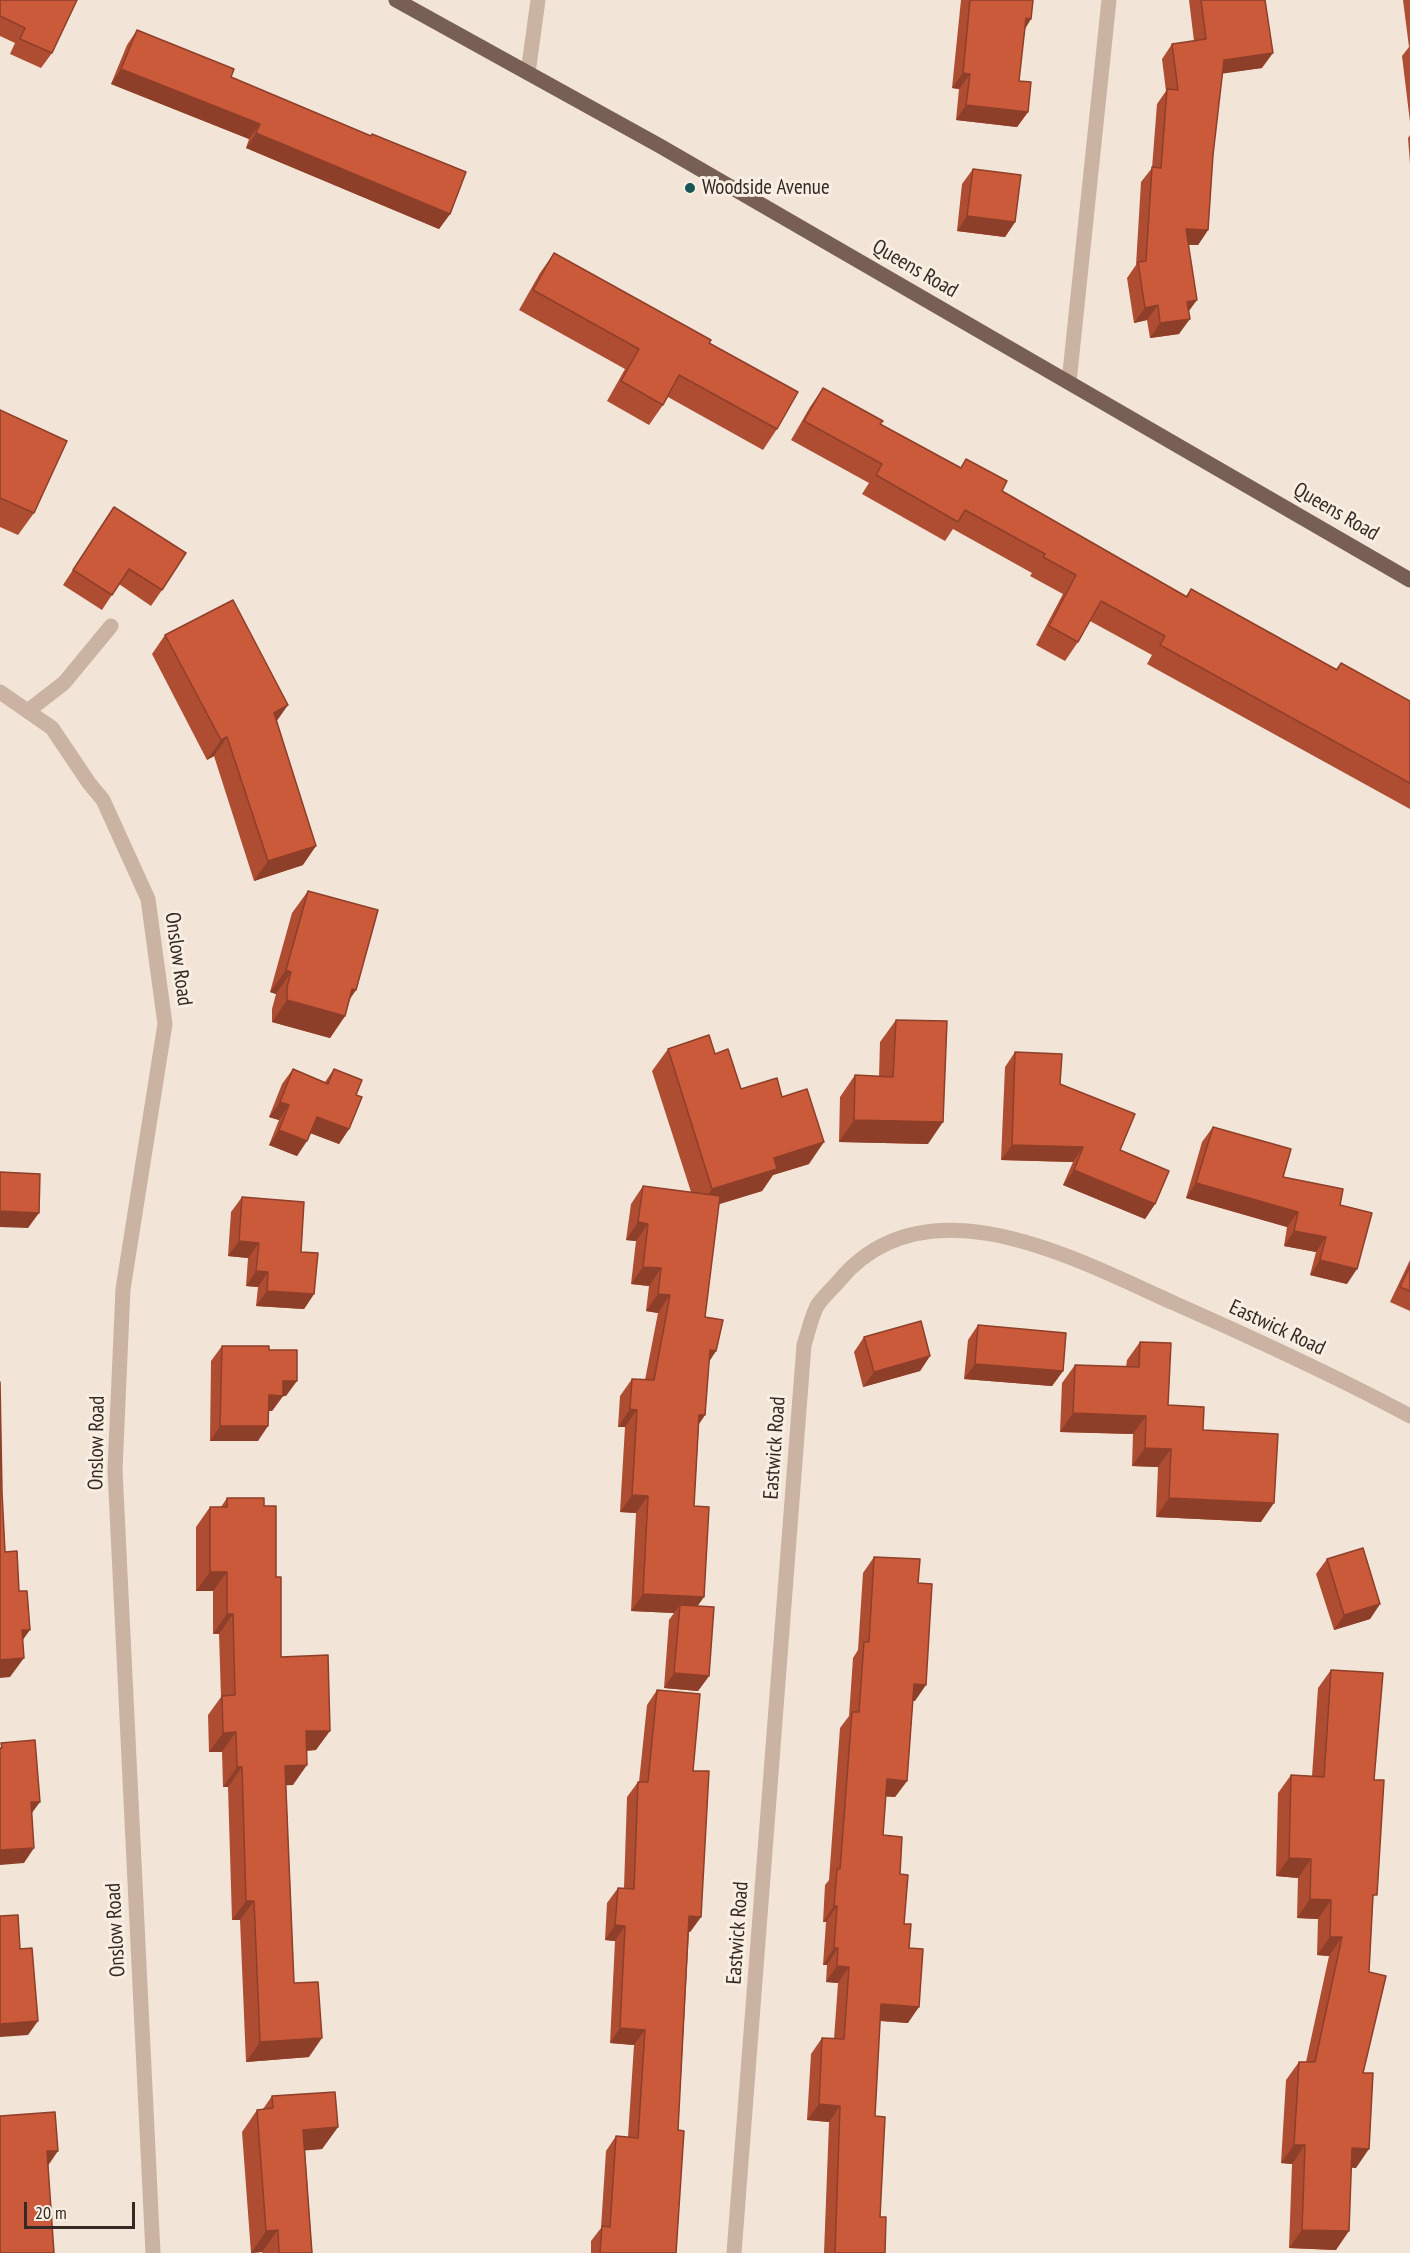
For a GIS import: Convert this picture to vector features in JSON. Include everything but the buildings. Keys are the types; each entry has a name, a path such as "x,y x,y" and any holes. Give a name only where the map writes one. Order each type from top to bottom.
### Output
{"main road":[{"name":"Queens Road","path":"396,0 660,146 1410,580"}],"street":[{"path":"528,73 538,0"},
{"path":"1070,382 1109,0"},
{"path":"29,710 64,683 111,626"},
{"name":"Onslow Road","path":"0,692 29,710 52,729 103,800 148,899 165,1024 123,1289 115,1470 153,2253"},
{"name":"Eastwick Road","path":"734,2253 804,1345 817,1307 851,1266 880,1244 921,1233 967,1230 1016,1238 1052,1249 1239,1332 1405,1413"},
{"path":"1405,1413 1410,1426"}],"place":[{"name":"Woodside Avenue","path":"690,188"}]}
